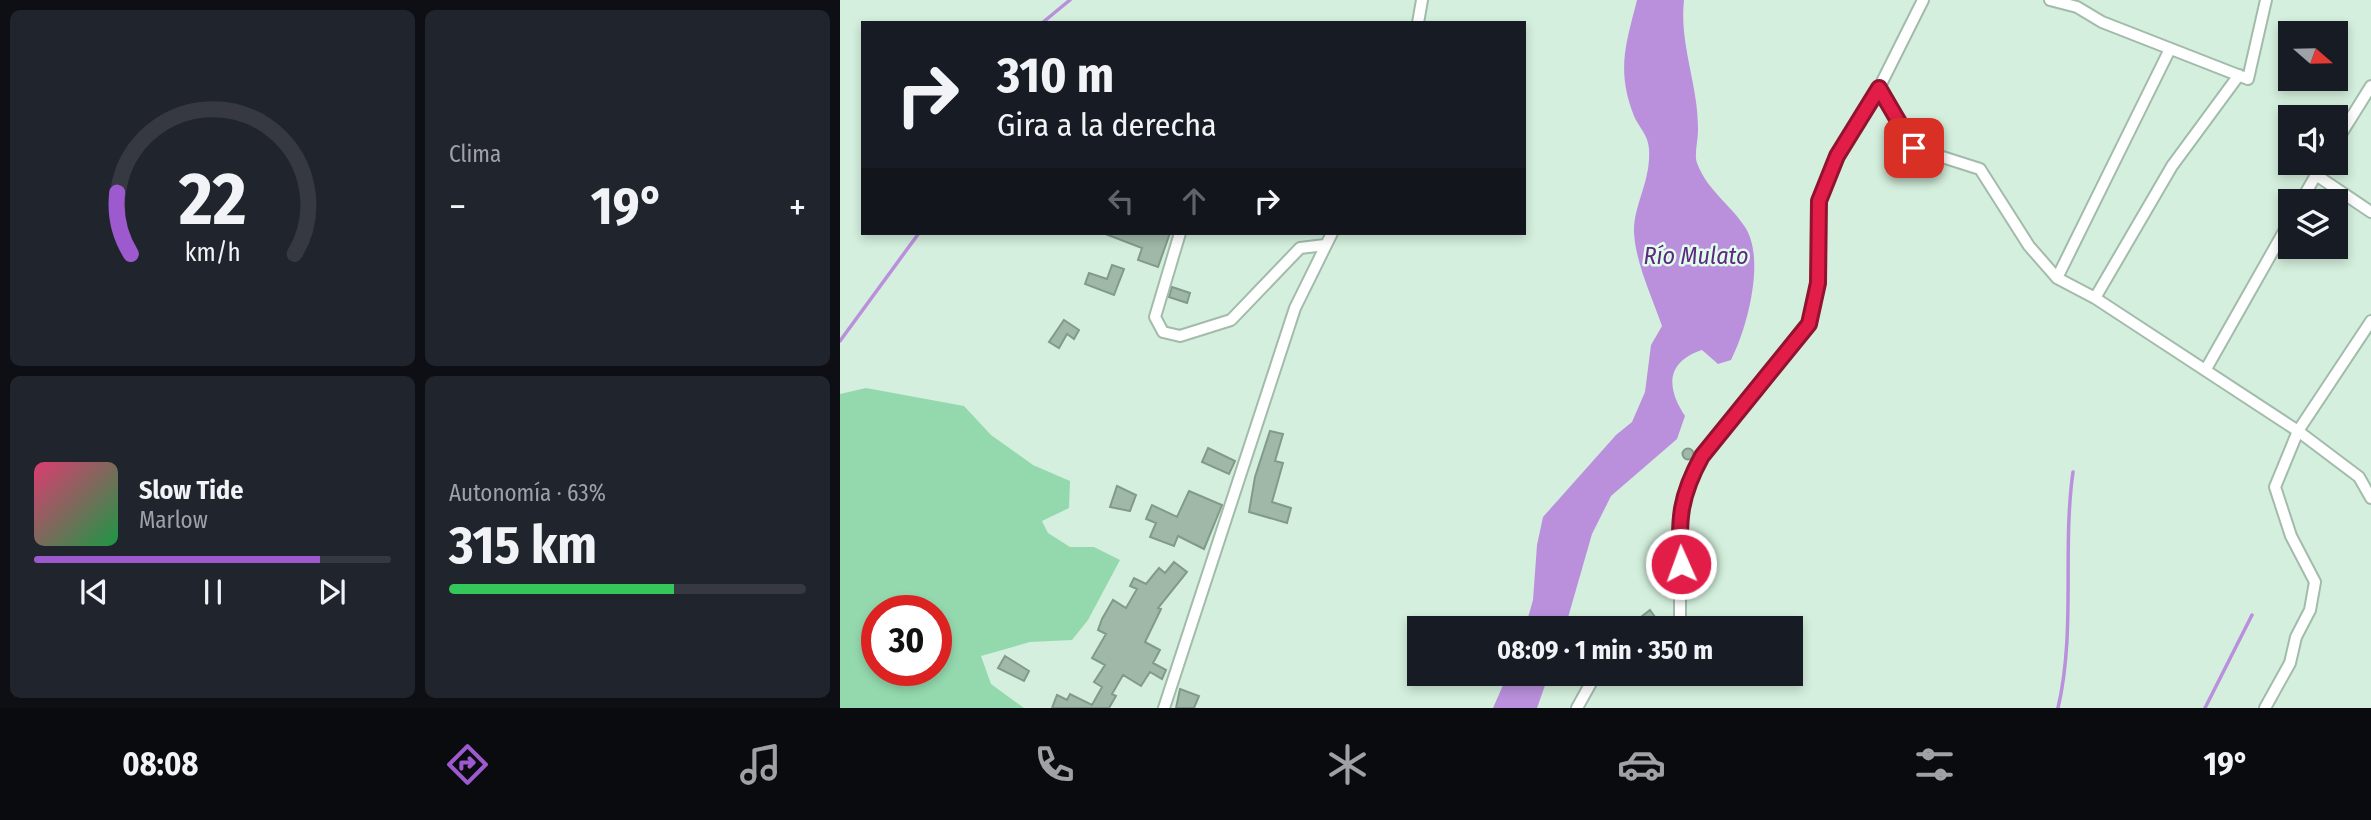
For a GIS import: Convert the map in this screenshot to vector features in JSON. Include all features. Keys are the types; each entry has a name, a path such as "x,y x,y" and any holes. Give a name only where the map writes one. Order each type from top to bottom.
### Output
{"street":[{"path":"1419,21 1422,0"},
{"path":"1680,616 1680,516 1685,490 1702,456 1809,324 1818,283 1819,201 1837,156 1879,88 1923,0"},
{"path":"2050,0 2077,7 2102,22 2248,79 2266,0"},
{"path":"2057,278 2170,49"},
{"path":"2095,298 2172,166 2239,75"},
{"path":"2348,123 2371,86"},
{"path":"1879,88 1914,148 1980,169 2029,246 2057,278 2095,298 2298,431 2358,477 2371,498"},
{"path":"2308,189 2316,175 2371,212"},
{"path":"1179,235 1155,317 1163,332 1180,336 1231,320 1300,248 1325,245"},
{"path":"1164,708 1295,309 1331,235"},
{"path":"2206,369 2278,242"},
{"path":"2265,708 2290,663 2296,637 2310,610 2315,582 2291,536 2276,487 2298,431 2371,321"},
{"path":"1577,708 1589,686"}],"green space":[{"path":"866,388 964,406 991,435 1033,465 1070,481 1069,508 1042,521 1048,533 1070,547 1094,547 1120,560 1088,620 1072,640 1030,642 981,656 991,684 1024,708 840,708 840,394"}],"water":[{"name":"Río Mulato","path":"1637,0 1684,0 1684,33 1696,98 1697,163 1713,189 1745,227 1751,241 1754,257 1752,294 1743,331 1731,360 1718,364 1702,350 1681,361 1676,369 1673,386 1685,416 1677,439 1611,496 1592,534 1568,616 1528,616 1533,600 1537,545 1543,517 1616,435 1632,422 1645,392 1651,345 1662,326 1635,245 1634,223 1645,183 1649,149 1645,135 1634,116 1625,85 1626,44"},
{"path":"1503,686 1545,686 1537,708 1493,708"}],"building":[{"path":"1108,235 1169,235 1158,267 1138,260 1142,248"},
{"path":"1112,265 1124,269 1114,295 1085,284 1089,273 1107,279"},
{"path":"1172,287 1190,293 1187,303 1169,297"},
{"path":"1064,320 1079,330 1074,339 1067,334 1059,348 1049,342"},
{"path":"1270,431 1283,434 1275,461 1283,463 1272,502 1291,508 1287,523 1249,512 1255,477"},
{"path":"1208,448 1235,461 1229,474 1202,462"},
{"path":"1688,448 1694,454 1688,460 1682,454"},
{"path":"1117,486 1136,495 1130,511 1110,507"},
{"path":"1189,491 1222,505 1204,549 1178,536 1174,546 1150,537 1156,523 1146,519 1152,505 1177,517"},
{"path":"1174,562 1187,572 1158,608 1161,609 1145,642 1160,650 1153,663 1166,670 1162,679 1150,672 1141,686 1123,675 1112,694 1116,696 1109,708 1052,708 1057,695 1067,700 1070,694 1092,705 1102,687 1094,682 1105,665 1092,658 1106,634 1098,630 1102,619 1113,600 1126,608 1137,589 1130,586 1134,578 1146,584 1159,568 1165,573"},
{"path":"1650,610 1654,616 1642,616"},
{"path":"1005,656 1029,671 1024,681 998,668"},
{"path":"1180,689 1199,696 1194,708 1176,708"}],"waterway":[{"path":"1044,21 1070,0"},
{"path":"840,341 918,235"},
{"path":"2058,708 2068,620 2073,472"},
{"path":"2205,708 2252,615"}],"route":[{"path":"1681,564 1681,500 1689,479 1702,456 1783,360 1809,324 1818,283 1819,201 1837,156 1879,88 1914,148"}]}
